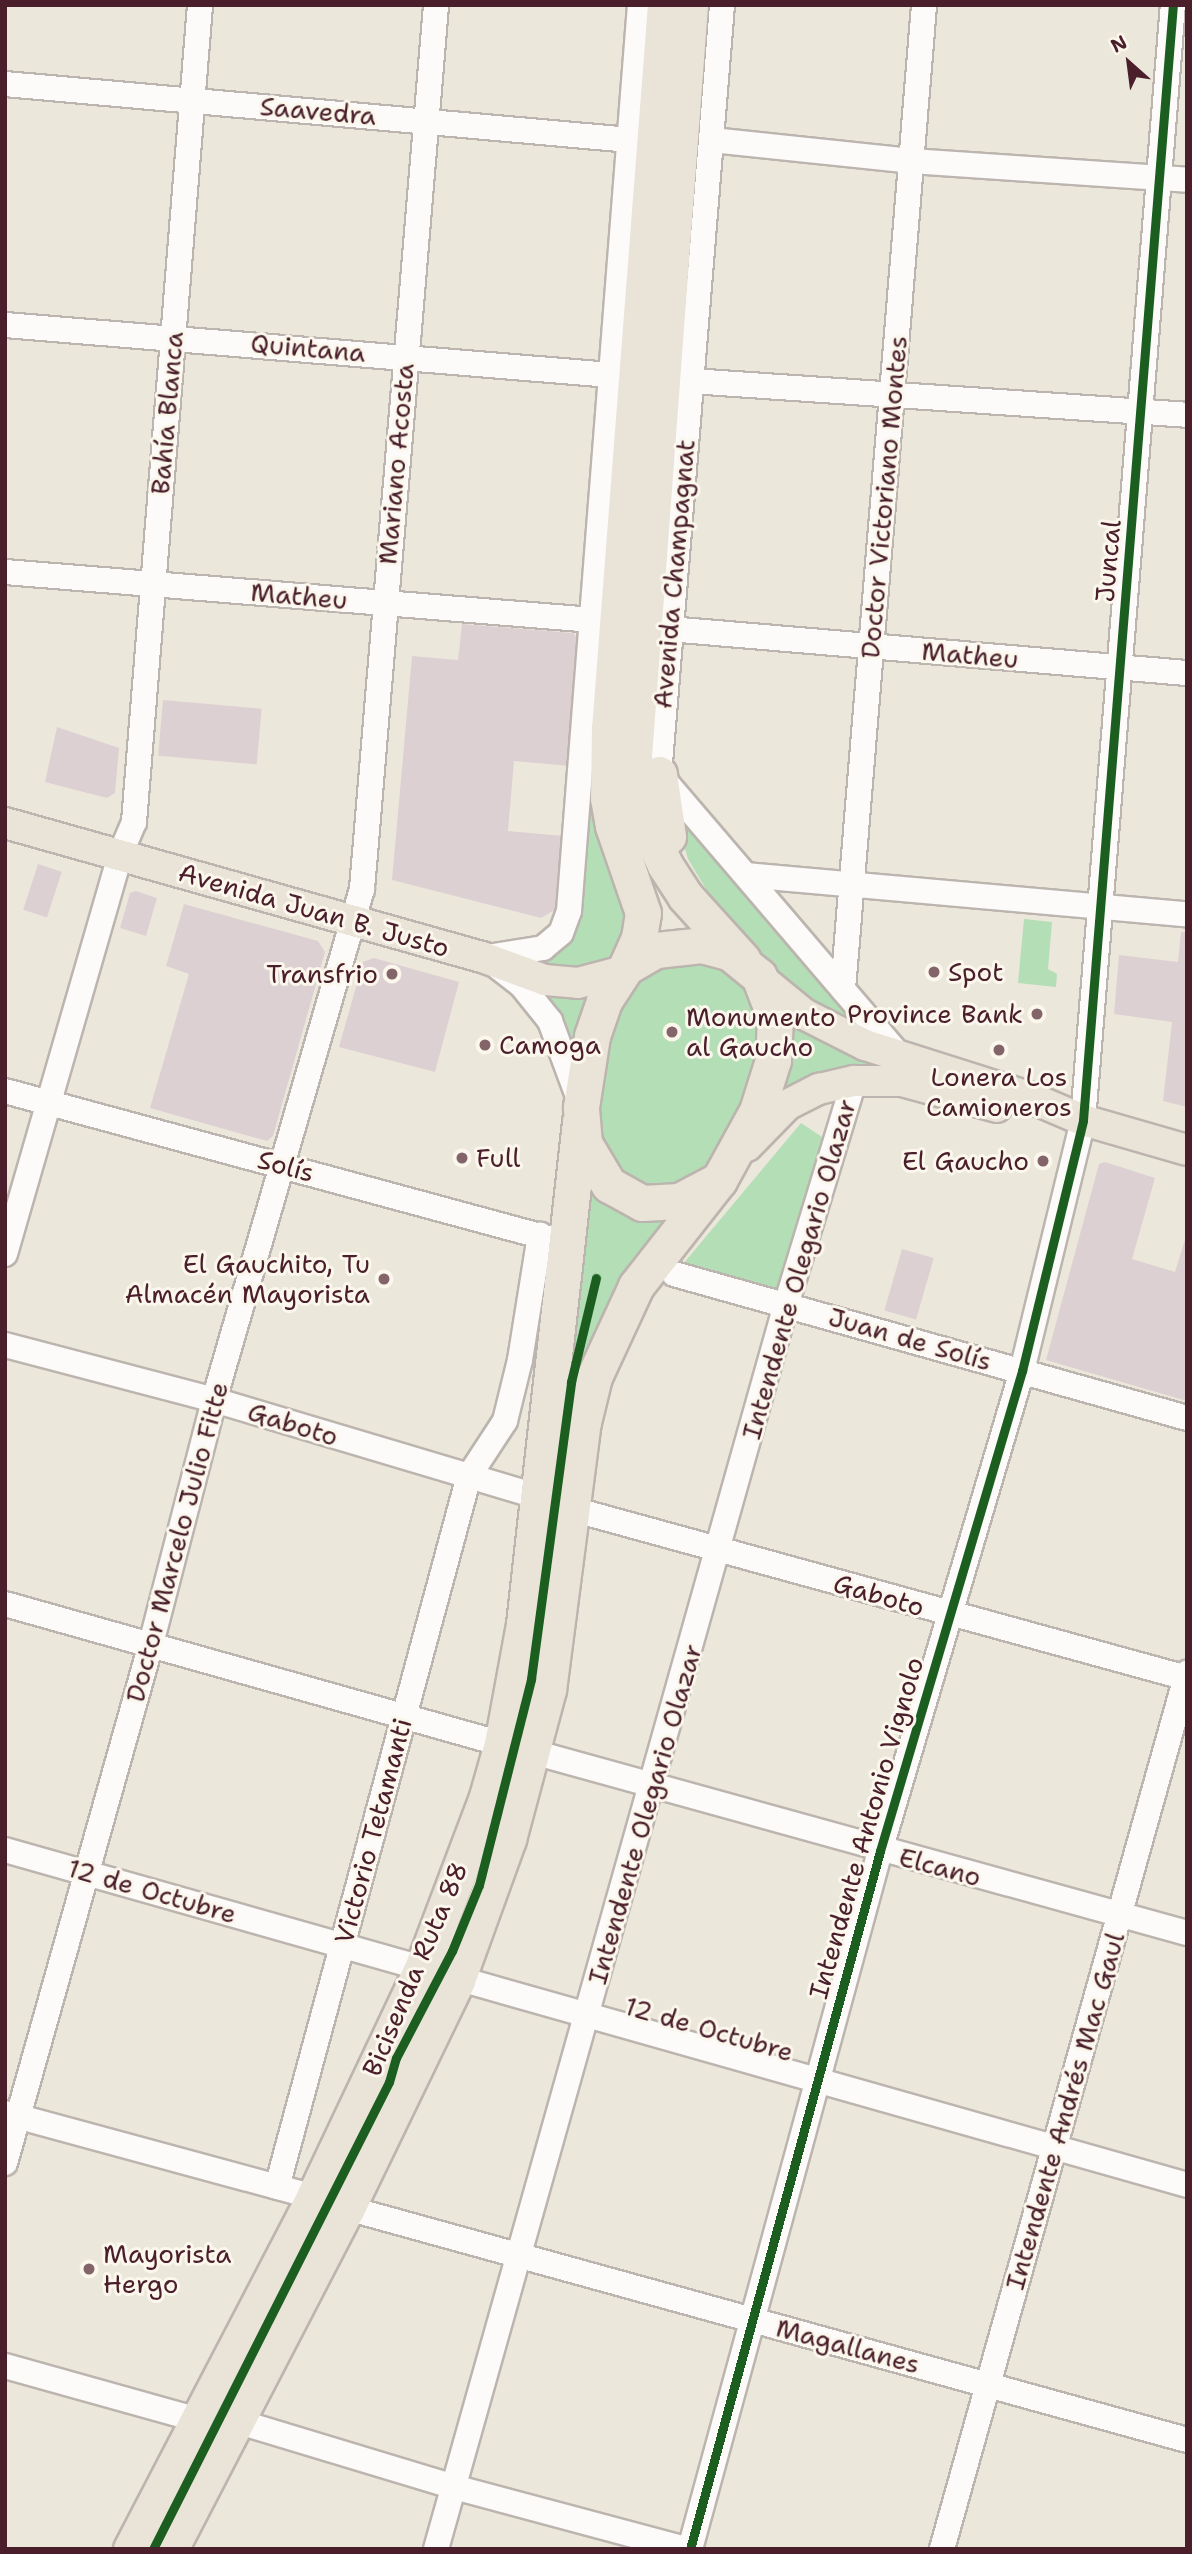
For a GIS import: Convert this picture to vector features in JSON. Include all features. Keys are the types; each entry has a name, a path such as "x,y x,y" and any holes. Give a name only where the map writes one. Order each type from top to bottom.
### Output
{"highway":[{"name":"Avenida Champagnat","path":"624,969 639,938 643,913 619,849 608,798 613,671 665,5"},
{"name":"Avenida Champagnat","path":"690,5 633,754 640,812 685,896 751,968"},
{"path":"587,683 608,798"},
{"path":"659,774 663,816 685,896"},
{"path":"131,2549 314,2197 422,1969 464,1866 518,1748 558,1635 588,1396 604,1347 636,1286 724,1172 764,1093 775,1049 775,1018 751,968 716,947 686,945 656,950 624,969 598,1017 553,1239 539,1497 520,1647 518,1748 508,1839 457,1980 347,2207 170,2549"},
{"path":"580,1115 584,1143 598,1172 630,1199 679,1201 724,1172"}],"main road":[{"name":"Avenida Juan B. Justo","path":"5,823 482,957 561,983 594,981 624,969"},
{"path":"751,968 820,1024 1083,1120 1187,1150"},
{"path":"724,1172 787,1105 819,1089 854,1081 902,1081 1023,1114 1083,1120"}],"street":[{"name":"Bahía Blanca","path":"5,1254 120,855 134,822 200,5"},
{"name":"Mariano Acosta","path":"352,921 362,889 436,5"},
{"path":"482,957 511,957 543,948 567,922 640,5"},
{"name":"Avenida Champagnat","path":"659,774 722,5"},
{"name":"Doctor Victoriano Montes","path":"843,989 924,5"},
{"name":"Juncal","path":"1083,1120 1172,5"},
{"name":"Saavedra","path":"5,84 630,140"},
{"path":"712,140 911,161 1187,180"},
{"name":"Quintana","path":"5,325 611,375"},
{"path":"691,381 892,397 1187,415"},
{"name":"Matheu","path":"5,572 592,620"},
{"name":"Matheu","path":"670,629 1187,673"},
{"path":"659,774 899,1055"},
{"path":"746,875 1187,914"},
{"name":"Doctor Marcelo Julio Fitte","path":"5,2163 12,2115 87,1873 151,1644 214,1400 285,1165 352,921"},
{"path":"482,957 522,986 550,1021 580,1115"},
{"name":"Intendente Olegario Olazar","path":"436,2549 720,1549 786,1304 854,1081"},
{"name":"Solís","path":"5,1091 553,1239"},
{"name":"Intendente Antonio Vignolo","path":"688,2549 754,2320 816,2081 880,1851 1022,1371 1083,1120"},
{"name":"Victorio Tetamanti","path":"277,2187 469,1476 505,1421 553,1239"},
{"name":"Juan de Solís","path":"674,1274 1187,1418"},
{"name":"Gaboto","path":"5,1345 214,1400 539,1497"},
{"name":"Gaboto","path":"572,1509 949,1615 1186,1676"},
{"name":"Elcano","path":"5,1604 880,1851 1187,1933"},
{"name":"Intendente Andrés Mac Gaul","path":"942,2549 1186,1676"},
{"name":"12 de Octubre","path":"5,1850 1187,2185"},
{"path":"12,2115 314,2197"},
{"name":"Magallanes","path":"347,2207 1187,2440"},
{"path":"5,2366 198,2420"},
{"path":"236,2421 454,2487 688,2549"}],"shaded area":[{"path":"462,624 573,633 580,642 569,766 514,761 508,831 563,836 556,909 541,918 392,880 412,656 458,660"},
{"path":"163,700 262,709 257,764 158,756"},
{"path":"57,727 119,748 115,793 107,798 45,782"},
{"path":"38,864 62,872 47,917 23,910"},
{"path":"136,891 157,898 146,936 120,928 130,893"},
{"path":"184,904 318,941 325,952 273,1136 267,1141 150,1108 189,974 166,966"},
{"path":"1181,932 1187,932 1187,1107 1163,1101 1172,1022 1114,1014 1119,955 1178,962"},
{"path":"374,958 459,982 435,1072 339,1047 363,962"},
{"path":"1105,1162 1155,1178 1132,1259 1175,1272 1187,1233 1187,1401 1046,1360 1099,1164"},
{"path":"902,1249 934,1258 916,1320 884,1311"}],"green space":[{"path":"589,760 634,902 617,957 589,972 528,962 547,957"},
{"path":"671,801 860,1026 798,995 721,914 688,859"},
{"path":"1024,919 1052,922 1048,969 1057,974 1056,987 1018,983"},
{"path":"673,956 722,965 755,996 766,1052 709,1171 647,1195 603,1156 595,1098 620,988"},
{"path":"538,991 591,992 578,1070"},
{"path":"790,1022 831,1046 897,1067 781,1093"},
{"path":"801,1123 822,1137 779,1289 683,1264"},
{"path":"580,1170 673,1215 629,1283 544,1672 451,1953 447,1948 468,1890"}],"cycle path":[{"path":"690,2549 880,1851 1022,1371 1083,1120 1173,5"},
{"name":"Bicisenda Ruta 88","path":"153,2549 389,2082 396,2058 452,1951 479,1885 531,1679 571,1382 596,1278"}],"place":[{"name":"Spot","path":"934,972"},
{"name":"Transfrio","path":"392,974"},
{"name":"Province Bank","path":"1037,1014"},
{"name":"Monumento al Gaucho","path":"672,1032"},
{"name":"Camoga","path":"485,1045"},
{"name":"Lonera Los Camioneros","path":"999,1050"},
{"name":"Full","path":"462,1158"},
{"name":"El Gaucho","path":"1043,1161"},
{"name":"El Gauchito, Tu Almacén Mayorista","path":"384,1279"},
{"name":"Mayorista Hergo","path":"89,2269"}]}
